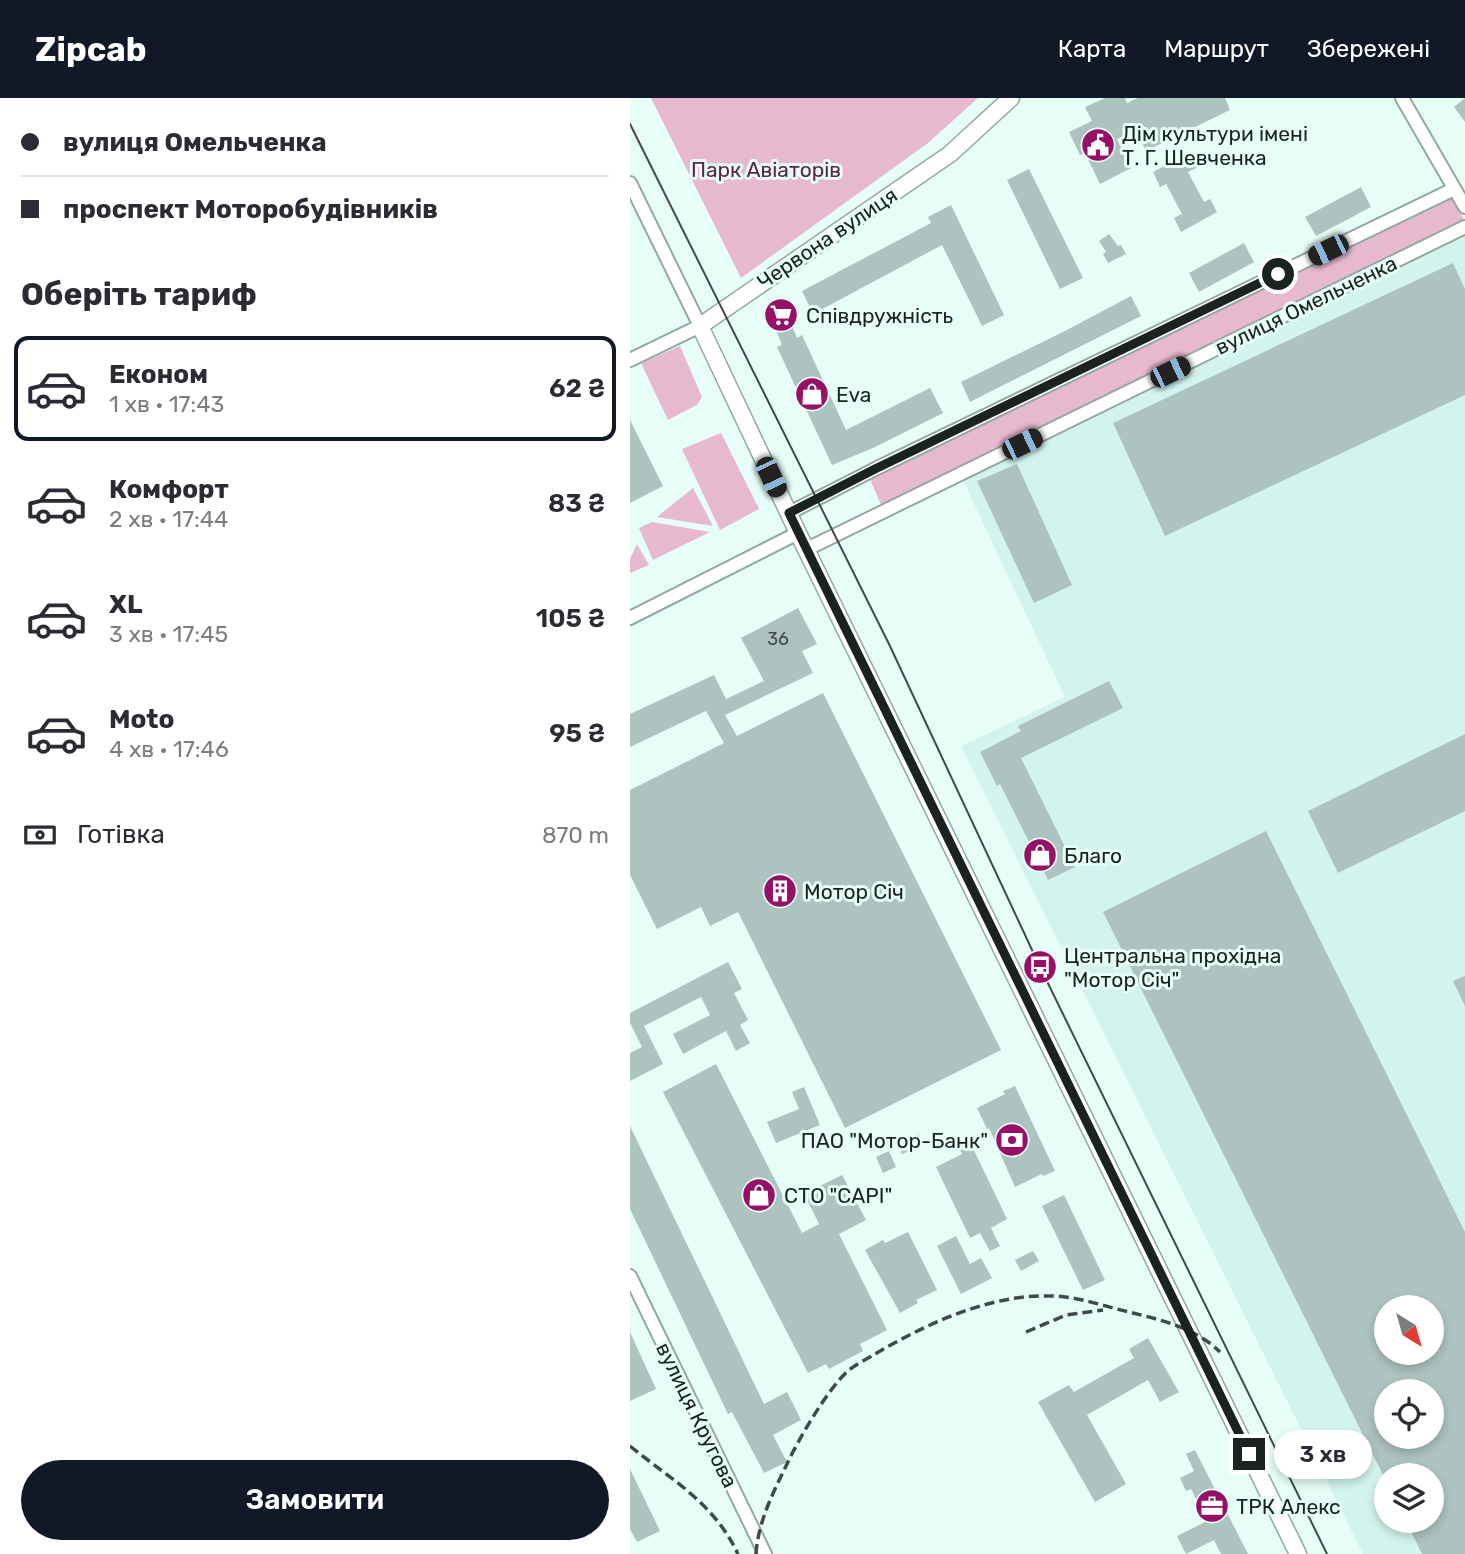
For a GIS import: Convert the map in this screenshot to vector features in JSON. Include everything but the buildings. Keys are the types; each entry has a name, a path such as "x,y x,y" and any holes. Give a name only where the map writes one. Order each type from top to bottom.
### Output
{"main road":[{"name":"Червона вулиця","path":"700,326 950,154 1011,98"},
{"path":"700,326 798,533 1298,1554"}],"street":[{"path":"1402,98 1465,207"},
{"path":"630,183 700,326"},
{"name":"вулиця Омельченка","path":"789,513 1454,189"},
{"name":"вулиця Омельченка","path":"807,549 1465,227"},
{"name":"Червона вулиця","path":"630,360 700,326"},
{"path":"630,618 798,533"},
{"name":"вулиця Кругова","path":"630,1276 765,1554"}],"shaded area":[{"path":"1465,232 1465,1554 1363,1554 961,746 1065,697 961,476"}],"green space":[{"name":"Парк Авіаторів","path":"651,98 978,98 928,143 741,278"},
{"path":"1451,196 1465,221 882,507 869,477"},
{"path":"680,346 702,397 697,405 668,420 641,363"},
{"path":"721,433 759,509 720,530 682,449"},
{"path":"693,488 713,526 657,517"},
{"path":"652,522 710,532 653,560 639,528"},
{"path":"637,544 649,565 630,573 630,559"}],"tram line":[{"path":"630,124 889,644 1040,967 1327,1554"}],"railway":[{"path":"756,1554 763,1519 777,1486 806,1428 832,1389 858,1364 937,1322 1005,1300 1060,1296 1178,1326 1200,1337 1220,1352"},
{"path":"1026,1332 1066,1315 1103,1310"},
{"path":"630,1446 704,1506 717,1520 738,1554"}],"place":[{"name":"Дім культури імені Т. Г. Шевченка","path":"1098,145"},
{"name":"Співдружність","path":"781,315"},
{"name":"Eva","path":"812,394"},
{"name":"Благо","path":"1040,855"},
{"name":"Мотор Січ","path":"780,891"},
{"name":"Центральна прохідна \"Мотор Січ\"","path":"1040,967"},
{"name":"ПАО \"Мотор-Банк\"","path":"1012,1140"},
{"name":"СТО \"CAPI\"","path":"759,1195"},
{"name":"ТРК Алекс","path":"1212,1506"}],"route":[{"path":"1249,1454 789,513 1278,274"}]}
